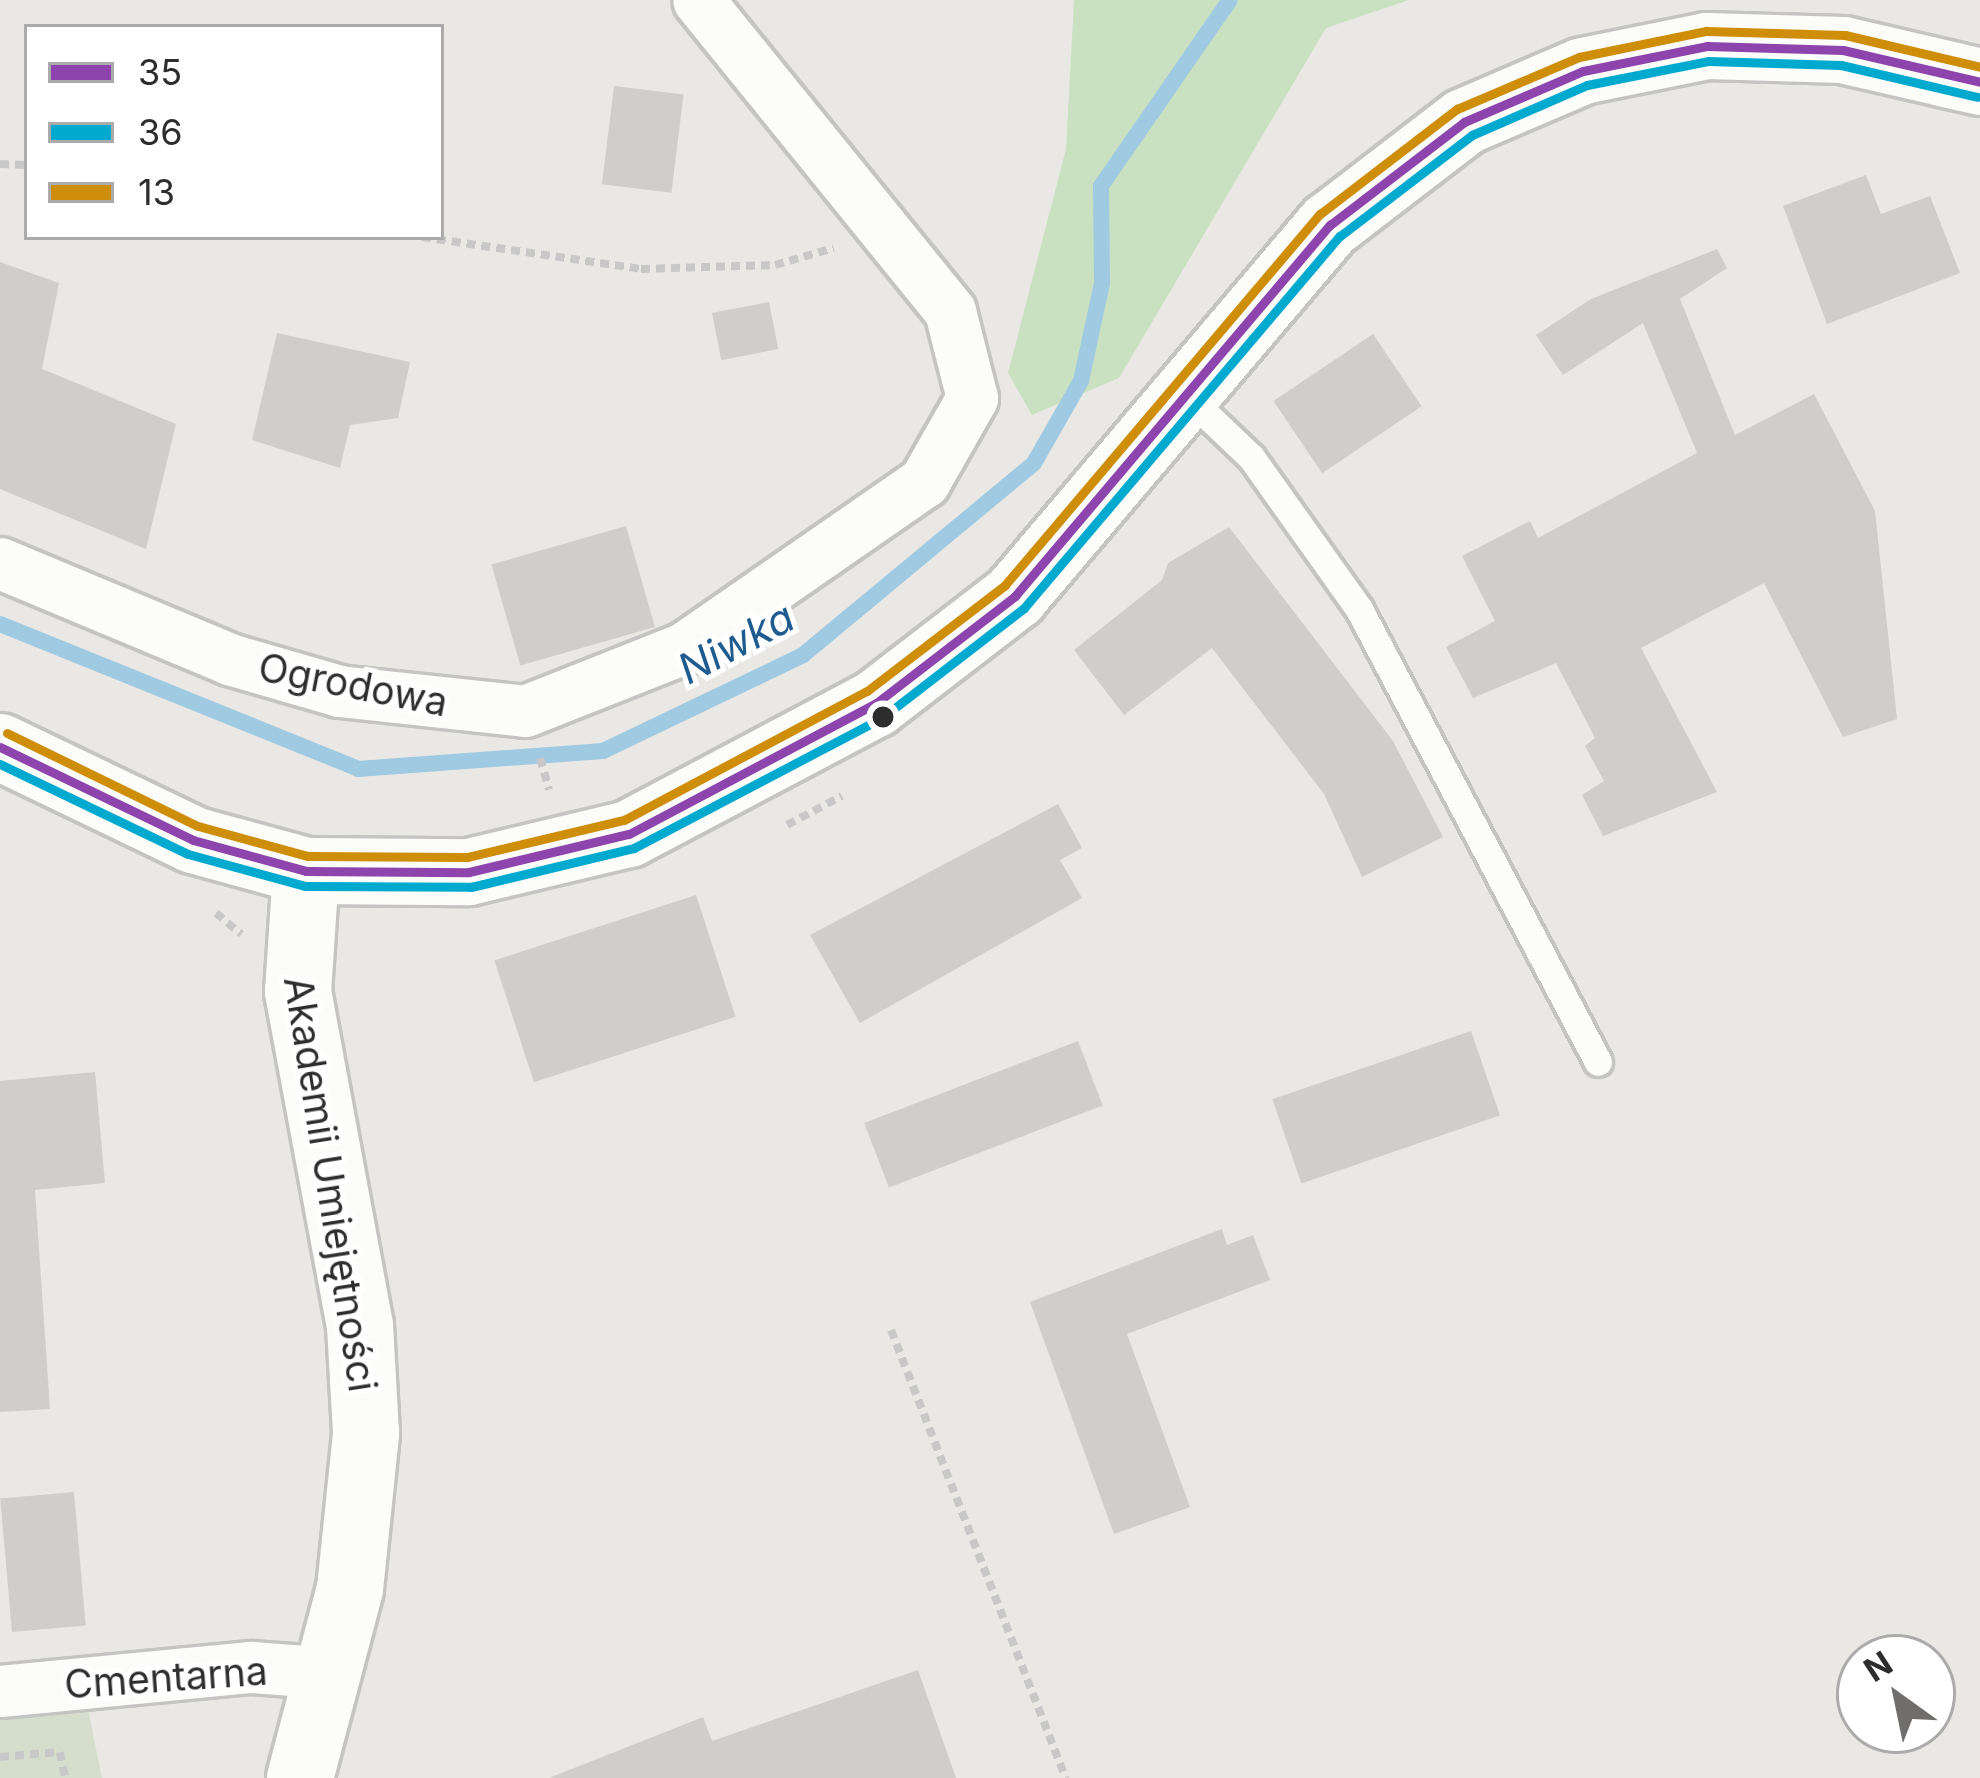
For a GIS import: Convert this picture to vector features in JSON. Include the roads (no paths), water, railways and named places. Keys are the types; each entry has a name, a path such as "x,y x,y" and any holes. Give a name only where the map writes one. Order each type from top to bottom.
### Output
{"street":[{"name":"Ogrodowa","path":"0,563 210,652 339,691 525,711 684,648 803,573 924,482 972,398 950,311 872,209 698,0"},
{"path":"0,747 193,840 306,871 408,877 565,854 760,773 922,672 1015,596 1190,400 1369,188 1523,93 1646,53 1759,44 1860,52 1980,82"},
{"name":"Akademii Umiejętności","path":"300,1778 332,1673 366,1433 360,1326 298,992 306,871"},
{"name":"Cmentarna","path":"0,1691 251,1667 332,1673"}],"lane":[{"path":"1190,400 1251,457 1359,609 1598,1062"}],"waterway":[{"name":"Niwka","path":"0,624 358,769 603,751 803,655 1034,463 1081,381 1102,283 1101,186 1230,0"}]}
